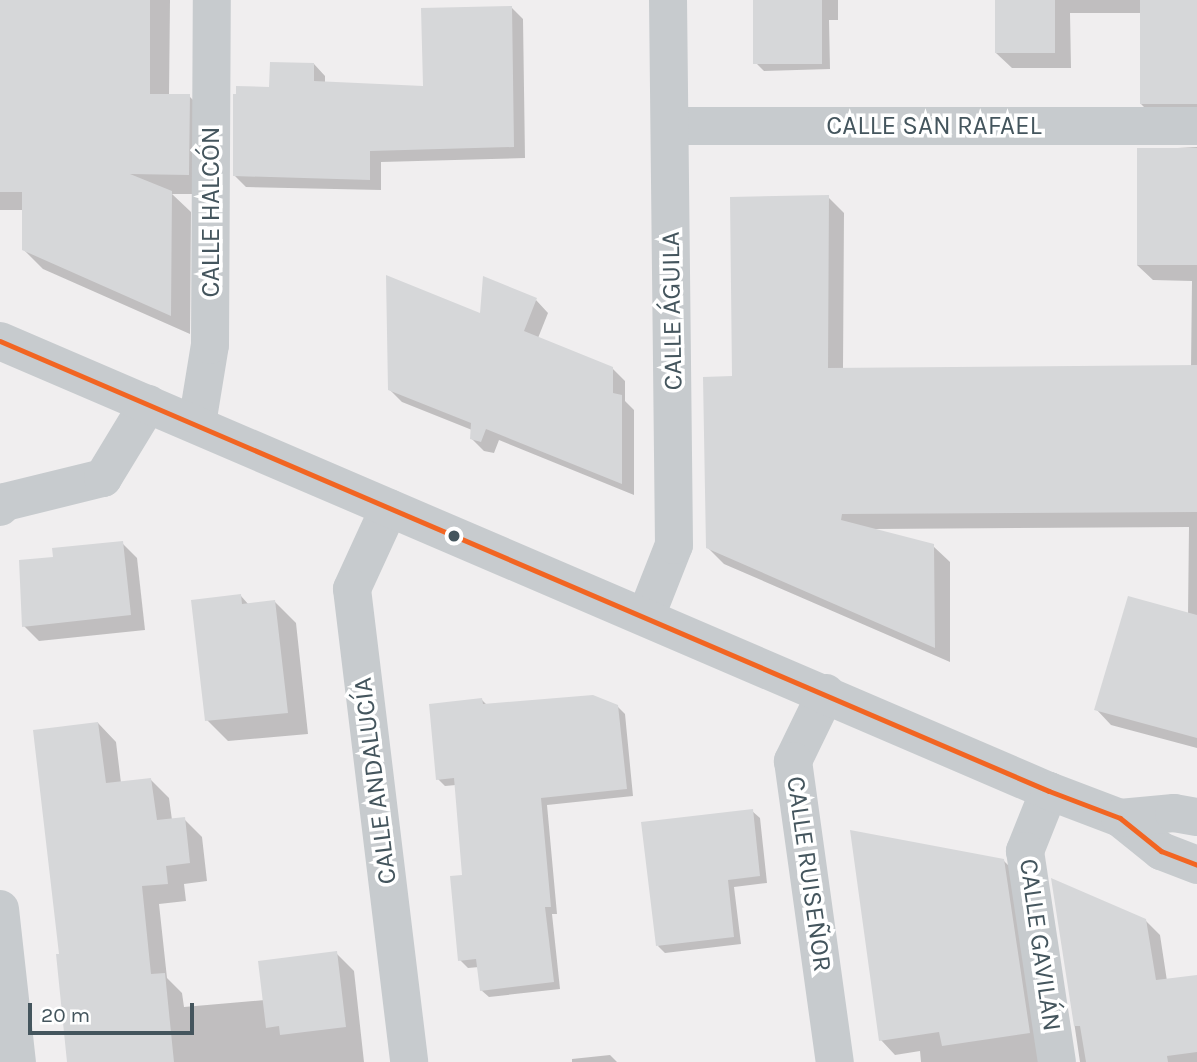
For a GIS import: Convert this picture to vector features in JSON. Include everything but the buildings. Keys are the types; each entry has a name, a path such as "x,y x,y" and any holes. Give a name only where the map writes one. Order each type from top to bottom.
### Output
{"street":[{"name":"CALLE HALCÓN","path":"197,424 211,345 212,0"},
{"name":"CALLE ÁGUILA","path":"646,617 674,545 668,0"},
{"name":"CALLE SAN RAFAEL","path":"670,126 1197,126"},
{"path":"0,341 826,693 1049,791 1120,818 1161,850 1197,865"},
{"path":"0,507 5,502 103,478 148,404"},
{"name":"CALLE ANDALUCÍA","path":"389,508 352,589 409,1062"},
{"name":"CALLE RUISEÑOR","path":"826,693 793,761 835,1062"},
{"name":"CALLE GAVILÁN","path":"1049,791 1025,850 1057,1062"},
{"path":"1120,818 1174,813 1197,817"},
{"path":"0,909 17,1062"}],"transit line":[{"path":"0,341 1049,791 1120,818 1161,851 1197,865"}]}
